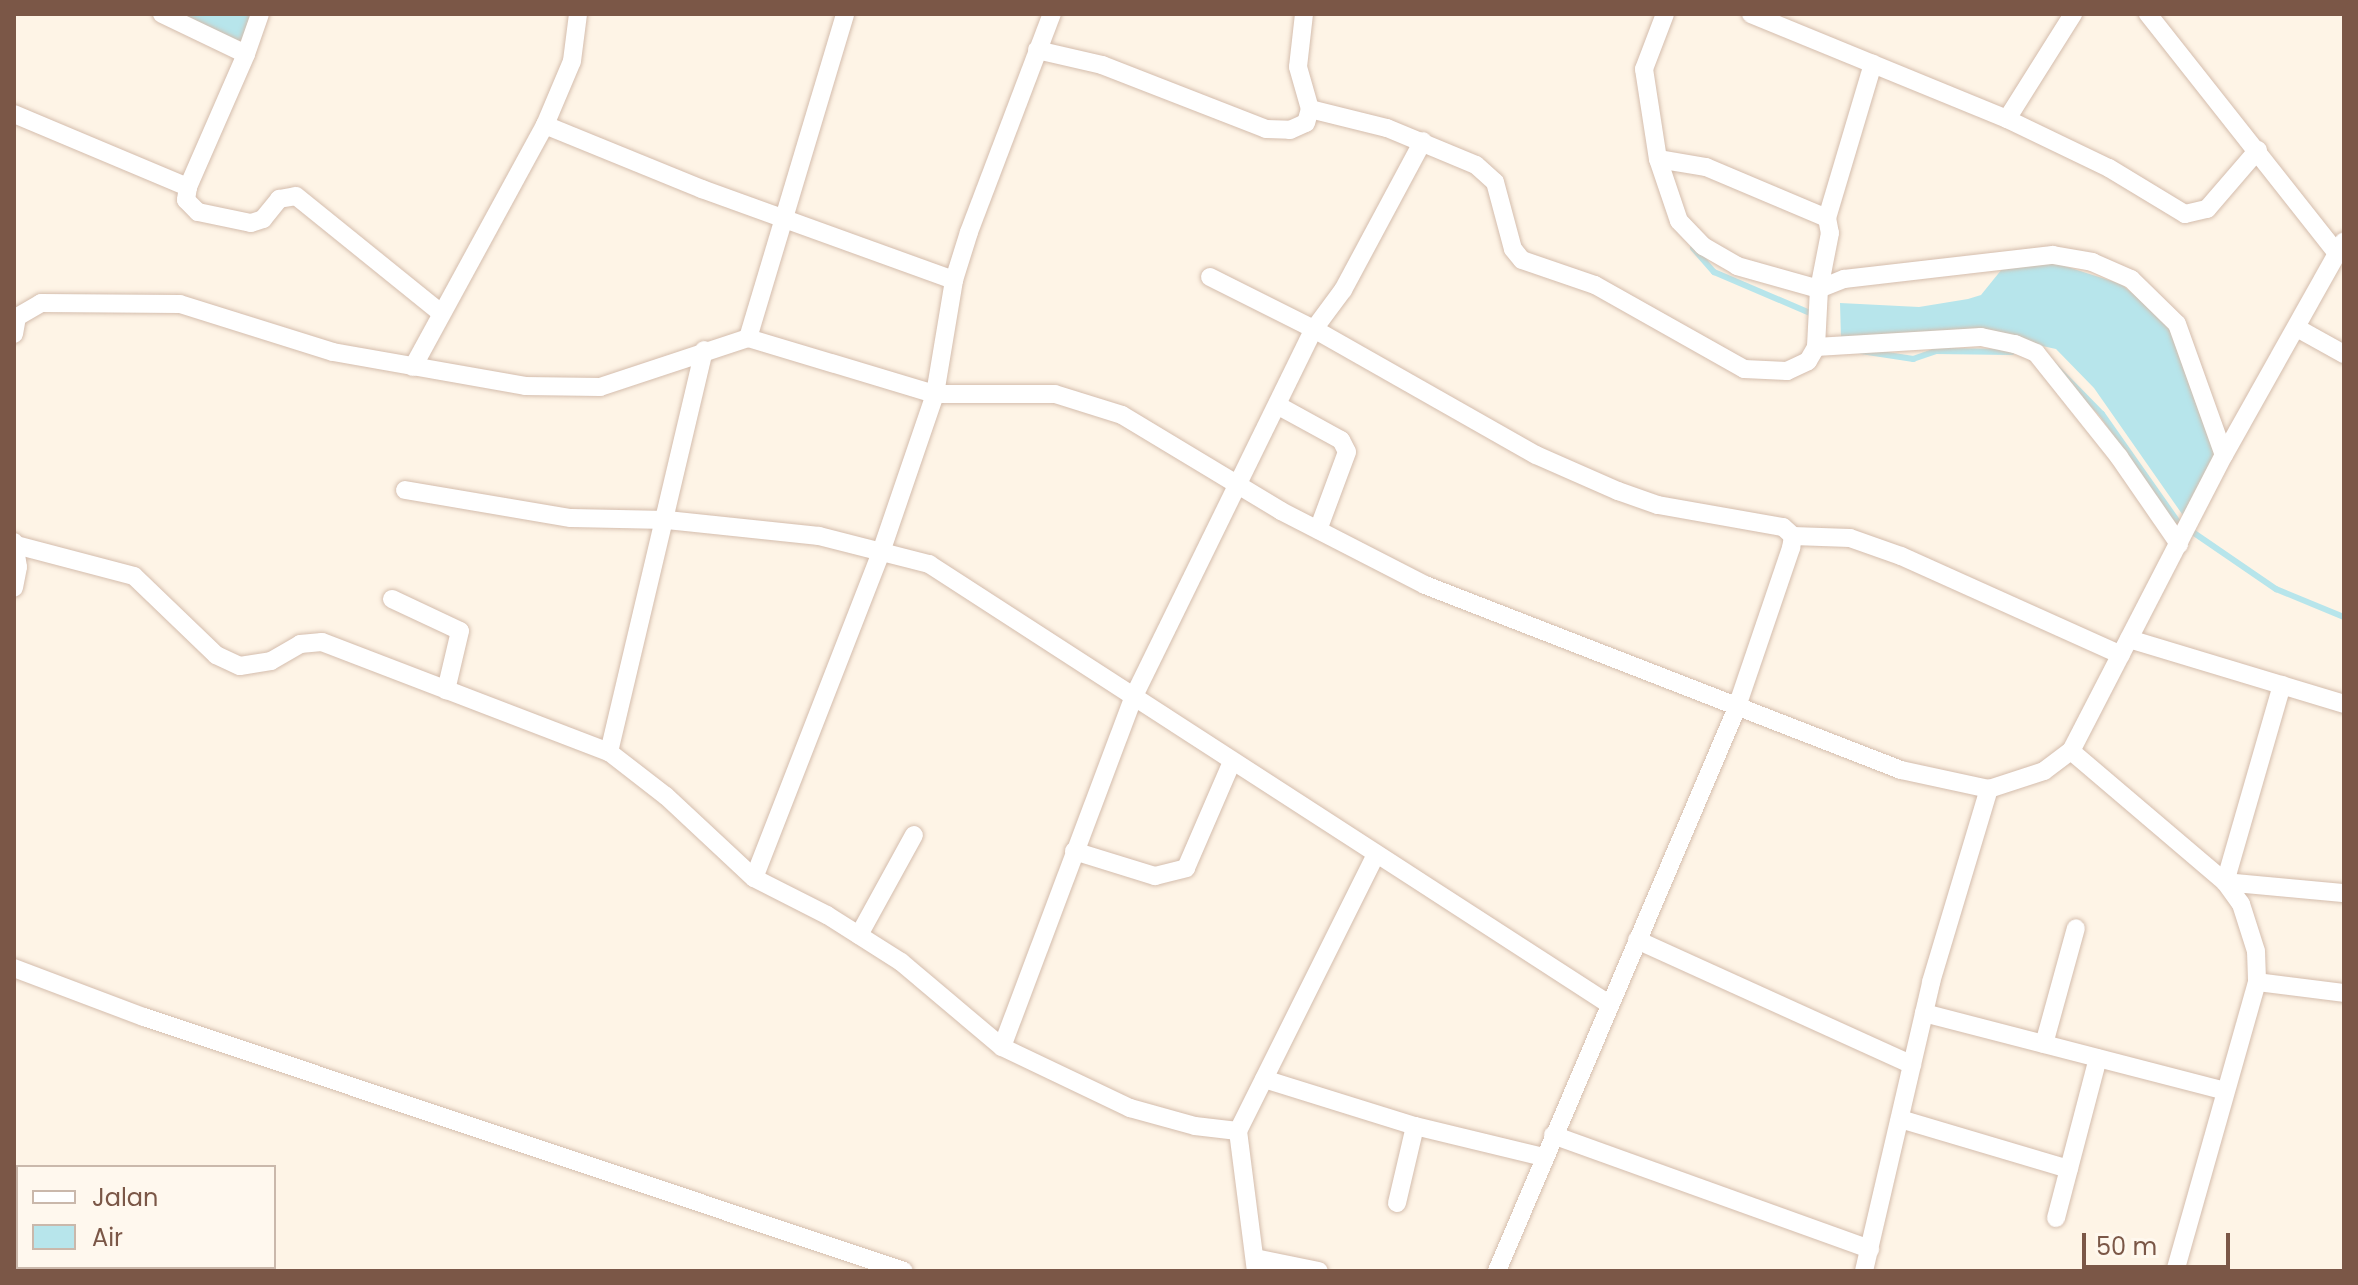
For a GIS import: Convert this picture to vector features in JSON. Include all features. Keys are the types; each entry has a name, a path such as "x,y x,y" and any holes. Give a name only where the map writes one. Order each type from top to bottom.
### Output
{"street":[{"path":"162,14 246,54"},
{"path":"260,14 246,54 188,187 190,207 251,223 263,219 279,199 296,196 441,313"},
{"path":"413,367 545,125 572,61 578,14"},
{"path":"748,338 845,14"},
{"path":"754,878 881,552 935,394 954,280 1052,14"},
{"path":"1037,50 1116,70 1266,129 1290,130 1306,123 1310,109 1298,67 1304,14"},
{"path":"1665,14 1644,69 1658,159 1679,221 1703,246 1737,266 1819,289 1844,279 2015,258 2053,255 2092,262 2131,279 2177,324 2224,455"},
{"path":"1751,14 2007,119 2109,168 2185,214 2207,209 2258,150"},
{"path":"2007,119 2073,14"},
{"path":"15,322 52,302 180,304 218,312 276,337 413,367 525,386 600,387 704,350 748,338 935,394 1055,394 1122,415 1238,486 1425,585 1736,710 1901,770 1989,789 2044,771 2071,751 2224,455 2341,247 2148,14"},
{"path":"1310,109 1423,141 1490,175 1513,249 1522,260 1595,285 1744,369 1787,371 1808,361 1816,347 1819,289 1830,233 1827,218 1873,64"},
{"path":"14,114 188,187"},
{"path":"545,125 954,280"},
{"path":"1002,1047 1133,698 1314,329 1343,290 1423,141"},
{"path":"1658,159 1706,167 1827,218"},
{"path":"1210,277 1314,329 1536,455 1618,491 1658,505 1783,527 1793,536 1850,538 2125,647 2282,685 2344,704"},
{"path":"2297,328 2344,354"},
{"path":"1816,347 1981,337 2036,353 2119,457 2179,544"},
{"path":"609,752 667,520 704,350"},
{"path":"1277,405 1341,440 1347,452 1318,530"},
{"path":"405,490 571,518 667,520 819,536 929,564 1231,764 1609,1004"},
{"path":"1497,1271 1736,710 1793,536"},
{"path":"14,588 15,544 134,576 216,655 240,666 271,661 300,644 322,642 609,752 666,796 754,878 859,935 901,962 1002,1047 1130,1108 1195,1126 1238,1131"},
{"path":"392,599 460,631 446,690"},
{"path":"2225,882 2282,685"},
{"path":"2071,751 2225,882 2247,918 2257,982 2222,1090 2175,1271"},
{"path":"1074,851 1155,876 1186,868 1231,764"},
{"path":"1864,1271 1924,1013 1989,789"},
{"path":"859,935 914,835"},
{"path":"1319,1271 1255,1264 1238,1131 1376,854"},
{"path":"2225,882 2344,893"},
{"path":"2044,1044 2076,928"},
{"path":"1637,940 1912,1065"},
{"path":"14,968 144,1017 904,1271"},
{"path":"2257,982 2344,993"},
{"path":"1924,1013 2222,1090"},
{"path":"2056,1218 2098,1058"},
{"path":"1264,1079 1415,1126 1543,1157"},
{"path":"1900,1119 2069,1169"},
{"path":"1397,1203 1415,1126"},
{"path":"1553,1135 1870,1249"}],"water":[{"path":"170,14 263,14 247,49"},
{"path":"2052,262 2121,284 2170,324 2222,460 2189,524 2094,388 2056,349 2028,343 1961,343 1896,350 1841,339 1840,303 1919,307 1968,299 1981,295 2002,269"}],"waterway":[{"path":"1693,248 1714,272 1815,315"},
{"path":"1861,351 1913,359 1936,351 2012,352"},
{"path":"2053,364 2102,414 2178,522 2276,589 2344,617"}]}
